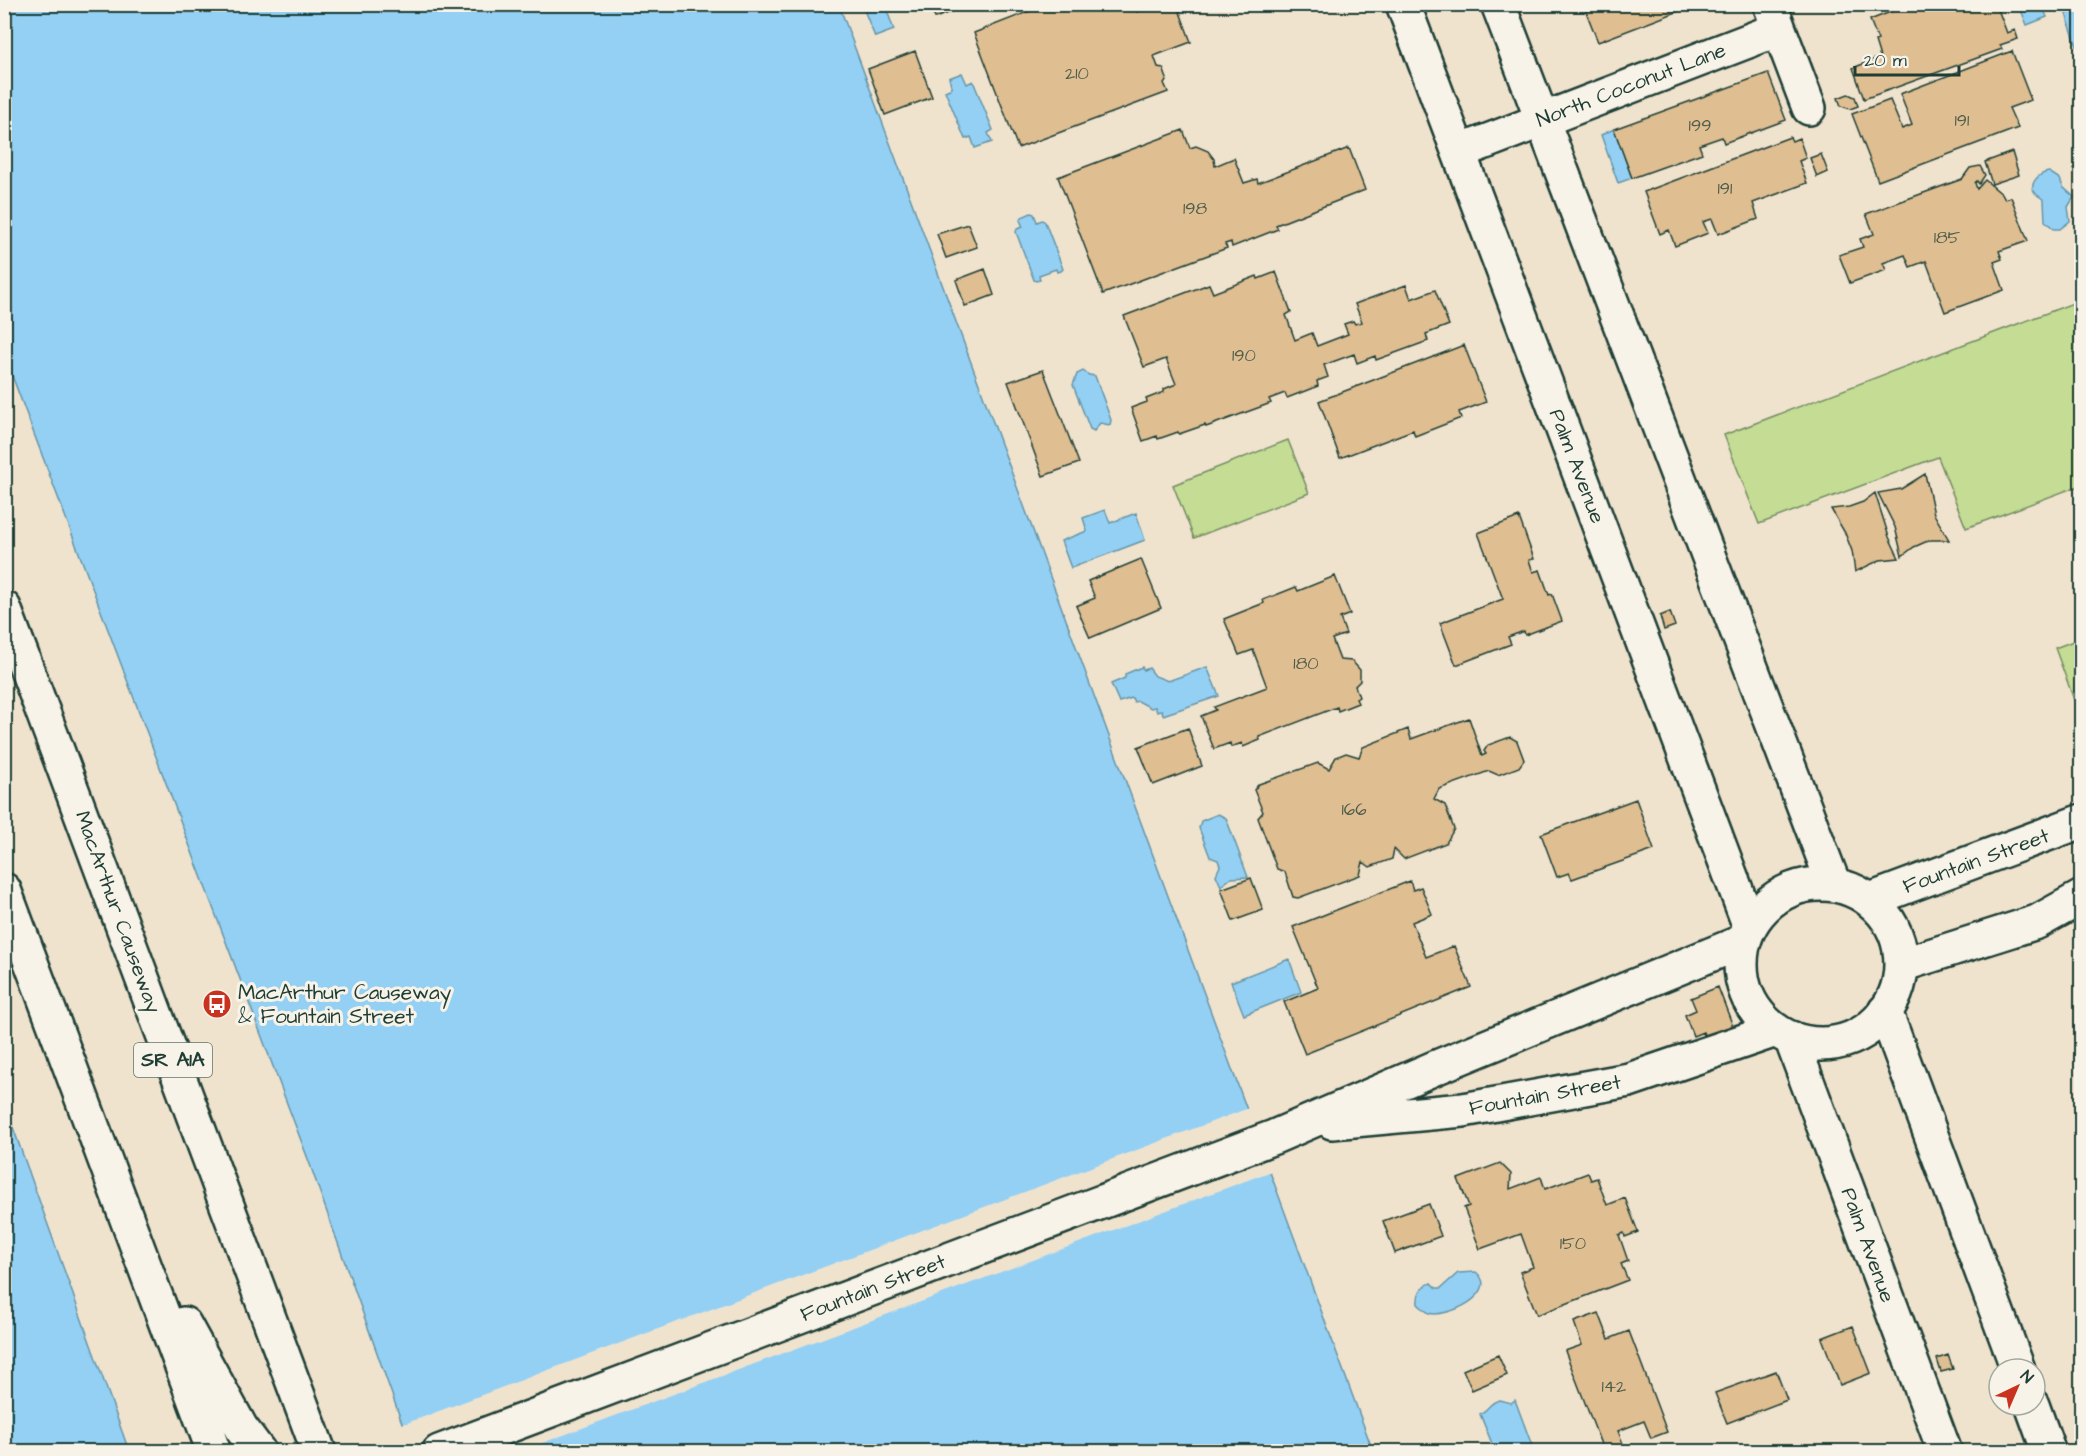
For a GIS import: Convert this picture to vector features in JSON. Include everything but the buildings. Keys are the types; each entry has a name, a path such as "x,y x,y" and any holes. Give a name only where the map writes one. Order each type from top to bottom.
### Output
{"main road":[{"name":"Palm Avenue","path":"1403,4 1747,934"},
{"path":"1498,4 1834,885"},
{"name":"North Coconut Lane","path":"1459,152 1542,120 1774,17"},
{"path":"1774,17 1809,108"},
{"name":"MacArthur Causeway","path":"4,608 319,1452"},
{"name":"Fountain Street","path":"1870,900 2082,821"},
{"path":"1813,884 1834,885 1853,890 1870,900 1887,918 1898,940 1901,965 1898,985 1891,1005 1875,1023 1855,1037 1831,1043 1807,1042 1784,1034 1758,1013 1746,991 1741,966 1747,934 1758,914 1773,899 1792,889 1813,884"},
{"path":"4,890 214,1452"},
{"path":"1901,965 2037,922 2082,897"},
{"name":"Fountain Street","path":"439,1452 1307,1124 1747,934"},
{"path":"1885,1011 2014,1357"},
{"name":"Palm Avenue","path":"1784,1034 1945,1452"},
{"name":"Fountain Street","path":"1307,1124 1463,1110 1629,1080 1784,1034"},
{"path":"128,1222 241,1428 259,1452"},
{"path":"2036,1417 2049,1452"}],"green space":[{"path":"2081,300 2081,485 1966,528 1938,457 1759,524 1724,435"},
{"path":"1288,440 1309,493 1194,538 1173,485"},
{"path":"2082,638 2081,719 2055,648"}],"water":[{"path":"5,5 839,5 1373,1451 412,1451 308,1159 5,357"},
{"path":"862,5 885,5 894,30 875,37"},
{"path":"2019,5 2042,5 2047,17 2027,25"},
{"path":"2063,5 2081,5 2081,58"},
{"path":"962,73 967,84 973,81 993,130 988,133 992,142 975,148 971,137 965,139 945,91 952,88 949,78"},
{"path":"1614,129 1632,178 1618,183 1601,135"},
{"path":"2049,172 2060,179 2063,187 2074,197 2068,207 2070,221 2060,229 2054,229 2045,221 2044,200 2036,194 2033,186 2038,177"},
{"path":"1034,214 1037,222 1042,220 1045,222 1063,269 1039,275 1040,280 1036,281 1016,232 1017,229 1023,227 1020,220 1022,217"},
{"path":"1083,371 1095,376 1111,420 1110,425 1100,423 1094,431 1090,429 1073,385 1077,374"},
{"path":"1105,510 1110,523 1136,513 1145,540 1071,568 1061,541 1087,531 1083,518"},
{"path":"1142,667 1144,670 1149,668 1155,676 1168,681 1207,667 1219,696 1163,715 1162,710 1157,712 1155,707 1151,708 1138,701 1134,702 1132,698 1119,702 1111,684 1125,678 1125,674"},
{"path":"1218,814 1226,818 1248,877 1231,878 1221,886 1216,875 1220,866 1218,860 1210,857 1199,828 1201,821"},
{"path":"1289,959 1301,992 1244,1015 1231,982"},
{"path":"5,1105 129,1451 5,1451"},
{"path":"1476,1272 1482,1280 1482,1288 1469,1303 1437,1314 1429,1313 1418,1304 1418,1297 1422,1289 1431,1283 1436,1288 1441,1288 1458,1273"},
{"path":"1499,1400 1511,1403 1515,1400 1534,1451 1495,1451 1480,1414"}],"pier":[{"path":"1249,1108 1272,1171 518,1452 409,1452 399,1424 407,1423"}],"place":[{"name":"MacArthur Causeway & Fountain Street","path":"217,1004"}]}
